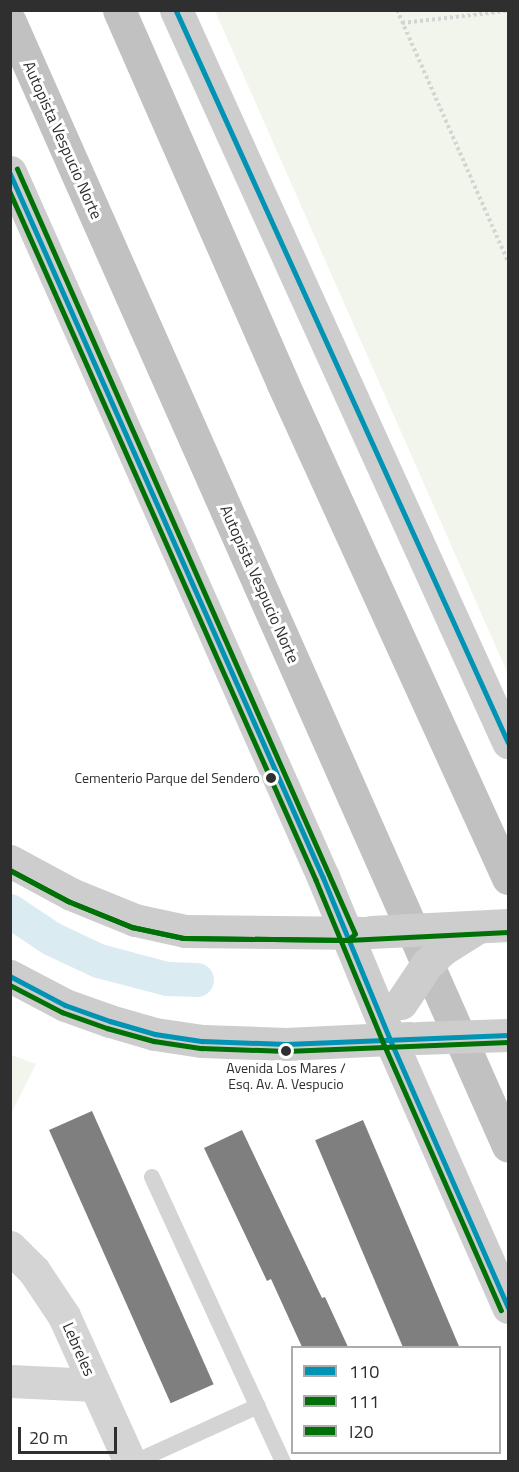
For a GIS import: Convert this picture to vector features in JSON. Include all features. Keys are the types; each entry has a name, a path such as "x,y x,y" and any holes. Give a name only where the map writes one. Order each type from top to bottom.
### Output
{"highway":[{"path":"119,10 283,384 508,878"},
{"name":"Autopista Vespucio Norte","path":"10,22 508,1146"}],"main road":[{"path":"176,10 508,742"},
{"path":"10,172 359,933 404,1038 508,1307"},
{"path":"10,861 70,894 135,921 185,931 359,933 495,925"},
{"path":"404,1038 401,1003 427,964 462,936 495,925"},
{"path":"10,976 65,1005 155,1034 244,1044 508,1035"}],"street":[{"name":"Lebreles","path":"10,1248 50,1292 130,1461"},
{"path":"10,1381 95,1385"}],"lane":[{"path":"152,1177 283,1461"},
{"path":"135,1461 258,1406"}],"path":[{"path":"397,10 508,262"},
{"path":"402,23 508,10"}],"shaded area":[{"path":"215,11 508,11 508,674"},
{"path":"10,1055 36,1064 11,1114"}],"building":[{"path":"92,1111 214,1384 171,1403 49,1130"},
{"path":"363,1120 459,1346 402,1346 315,1140"},
{"path":"242,1130 322,1298 325,1297 348,1346 302,1346 271,1279 267,1281 204,1148"}],"waterway":[{"path":"10,911 52,939 99,961 167,979 197,980"}],"transit line":[{"name":"110","path":"176,10 508,742"},
{"name":"I20","path":"10,870 68,901 132,927 183,938 348,940 355,934 17,169"},
{"name":"110","path":"10,173 323,877 390,1039 508,1307"},
{"name":"111","path":"10,192 316,880 383,1042 501,1310"},
{"name":"111","path":"10,870 68,901 132,927 184,938 348,940 508,932"},
{"name":"110","path":"10,976 65,1005 110,1021 155,1034 202,1041 286,1044 508,1035"},
{"name":"111","path":"10,985 62,1012 107,1028 154,1041 201,1048 286,1051 508,1042"}],"place":[{"name":"Cementerio Parque del Sendero","path":"271,778"},
{"name":"Avenida Los Mares / Esq. Av. A. Vespucio","path":"286,1051"}]}
